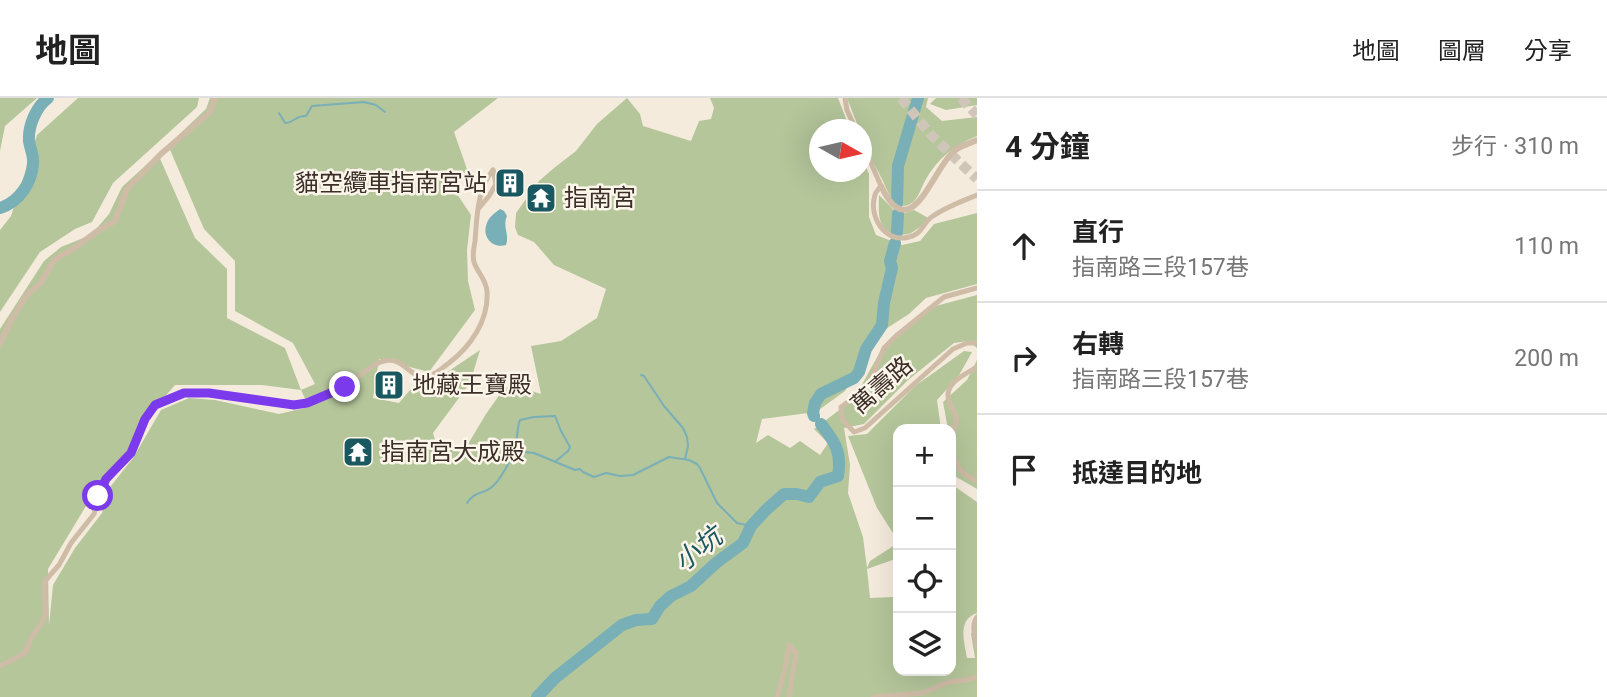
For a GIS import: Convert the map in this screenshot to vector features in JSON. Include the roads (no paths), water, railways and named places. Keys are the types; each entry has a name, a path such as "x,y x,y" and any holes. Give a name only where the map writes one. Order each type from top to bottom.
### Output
{"street":[{"path":"0,344 27,295 41,283 54,260 115,221 127,189 160,154 200,122 210,111 215,98"},
{"path":"845,98 852,119"},
{"path":"872,165 887,197 895,207 902,210 911,209 919,202 955,149 977,140"},
{"path":"0,666 25,653 46,612 46,581 94,514 106,479 131,453 145,419 155,405 184,393 209,393 294,405 307,403 345,387 384,361 402,363 412,374 430,376 462,353 478,330 486,305 486,284 473,256 477,211 493,170"},
{"path":"881,186 875,194 876,217 881,229 900,239 919,233 930,218 977,195"},
{"name":"萬壽路","path":"977,288 944,297 896,336 884,348 870,382 841,407 842,419 854,432 865,428 953,349 967,343 977,343"},
{"name":"萬壽路","path":"955,424 956,418 947,391 954,382 977,367"},
{"path":"956,463 965,476 977,481"},
{"path":"977,617 974,621 977,646"},
{"path":"777,697 789,645 796,653 789,697"},
{"path":"873,697 923,693 948,682 977,677"}],"water":[{"path":"500,209 507,216 507,241 506,245 501,246 489,241 486,233 488,221"}],"waterway":[{"path":"0,208 19,196 30,178 33,160 29,141 30,129 36,112 48,98"},
{"name":"小坑","path":"897,203 898,166 918,98"},
{"path":"279,113 285,123 288,123 306,116 312,106 364,102 376,105 385,112"},
{"name":"小坑","path":"897,232 898,214"},
{"name":"小坑","path":"814,416 815,403 821,394 854,378 859,372 866,349 882,325 892,268 890,261 895,243"},
{"path":"641,375 683,428 688,446 685,459"},
{"path":"515,450 520,420 555,416 570,447 556,461"},
{"name":"小坑","path":"537,697 555,678 622,625 636,620 652,619 660,606 671,596 691,586 743,543 751,526 784,494 809,497 820,482 838,476 839,460 836,448 821,424"},
{"path":"467,503 473,496 494,485 515,451 534,453 575,470 580,469 594,477 606,473 633,475 669,457 697,464 717,503 737,523 751,526"}],"tunnel":[{"path":"901,98 931,135 977,179"},
{"path":"961,98 977,115"}],"place":[{"name":"貓空纜車指南宮站","path":"510,183"},
{"name":"指南宮","path":"541,198"},
{"name":"地藏王寶殿","path":"389,385"},
{"name":"指南宮大成殿","path":"358,452"}]}
